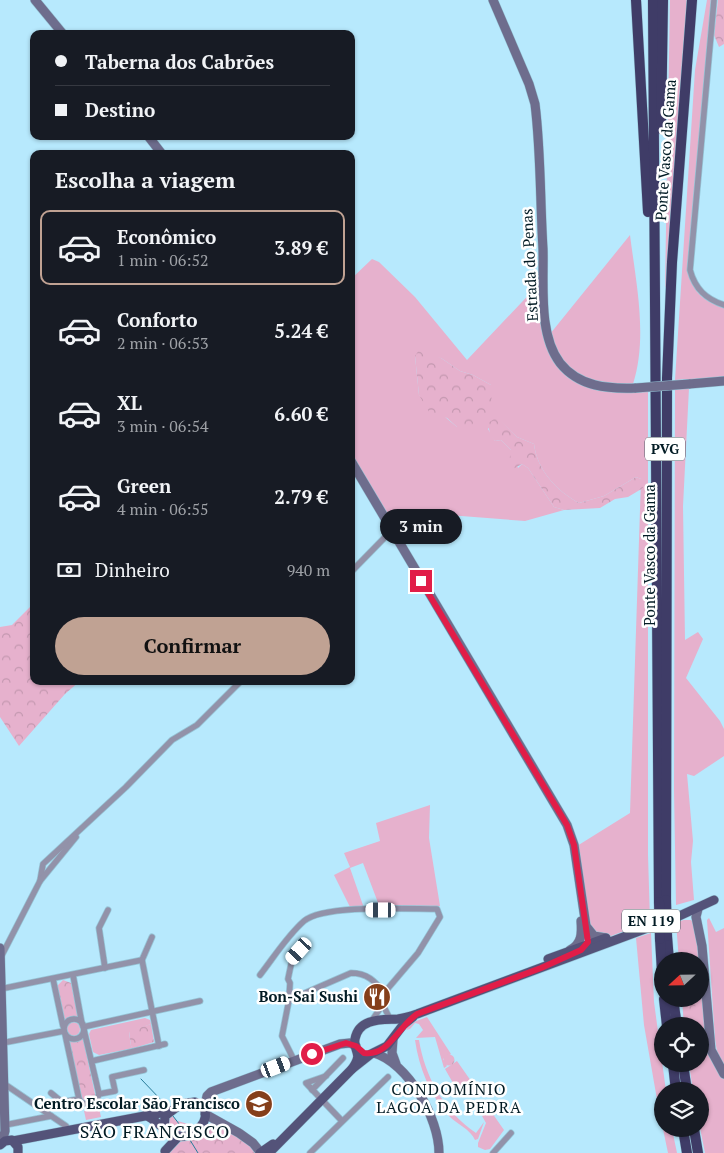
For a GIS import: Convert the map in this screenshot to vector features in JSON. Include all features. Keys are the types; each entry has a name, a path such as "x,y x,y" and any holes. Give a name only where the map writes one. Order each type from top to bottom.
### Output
{"highway":[{"name":"Ponte Vasco da Gama","path":"636,0 656,342"},
{"name":"Ponte Vasco da Gama","path":"653,0 663,952"},
{"name":"Ponte Vasco da Gama","path":"656,342 663,0"},
{"name":"Ponte Vasco da Gama","path":"662,901 667,364 692,0"},
{"name":"Ponte Vasco da Gama","path":"664,937 667,952"},
{"path":"684,1137 687,1153"},
{"path":"695,1137 698,1153"}],"main road":[{"name":"EN 119","path":"474,993 586,945 724,896"},
{"name":"EN 119","path":"390,1019 417,1014 676,917 697,906"},
{"name":"EN 119","path":"395,1036 417,1014"},
{"path":"263,1153 352,1069 373,1053 383,1049 395,1036 396,1025 390,1019 382,1018 371,1022 357,1035 357,1062 352,1069"},
{"path":"357,1048 373,1053"},
{"path":"0,1144 171,1110 188,1102 195,1102 205,1112 204,1121 197,1130 179,1136 165,1152"},
{"path":"165,1152 165,1116 171,1110"},
{"path":"146,1115 165,1131 179,1136"},
{"path":"18,1152 26,1144 42,1137"},
{"path":"13,1140 17,1144 18,1152"}],"street":[{"path":"36,0 60,30"},
{"name":"Estrada do Penas","path":"493,0 529,84 535,104 545,312 552,347 567,370 584,382 606,388 636,388 724,381"},
{"path":"714,0 690,270 699,290 706,297 724,305"},
{"path":"151,140 159,150"},
{"path":"355,469 567,825 572,838 584,929 588,936 586,945 581,950 541,968"},
{"path":"355,568 392,530"},
{"path":"0,1144 5,1128 0,989 1,952 40,881 89,822 172,740 197,725 237,685"},
{"path":"697,906 696,916 702,946 711,1050 724,1074"},
{"path":"697,906 703,916 702,946"},
{"path":"260,975 305,920 316,914 350,910 437,909 440,917 434,929 418,953 384,993 371,1022"},
{"path":"106,968 99,928 108,910"},
{"path":"676,917 691,917 698,926"},
{"path":"584,929 594,936 606,938"},
{"path":"568,952 578,945 584,929"},
{"path":"92,1061 162,1045 152,1011 142,960 152,937"},
{"path":"294,1060 282,1036 289,1000 290,983 288,979 292,960 307,943"},
{"path":"586,945 598,947"},
{"path":"0,989 142,960"},
{"path":"289,1000 351,973 361,974 372,979 384,993"},
{"path":"53,979 79,1099 82,1103 90,1104 97,1099 99,1094 73,975"},
{"path":"83,1027 200,1001"},
{"path":"382,1001 390,1019"},
{"path":"64,1030 67,1021 73,1019 83,1027"},
{"path":"64,1030 69,1038 76,1039 81,1036 83,1027"},
{"path":"2,1043 64,1030"},
{"path":"395,1036 392,1054 398,1069"},
{"path":"263,1153 254,1143 205,1112 207,1096 211,1092 340,1044 350,1043 357,1048"},
{"path":"373,1053 389,1059 421,1097 435,1124 441,1151"},
{"path":"312,1090 343,1058"},
{"path":"99,1094 115,1091 112,1077 144,1070"},
{"path":"326,1076 306,1083 342,1121"},
{"path":"310,1153 388,1077"},
{"path":"4,1083 66,1126"},
{"path":"51,1093 62,1102 79,1099"},
{"path":"5,1128 51,1116"},
{"path":"5,1128 13,1140"},
{"path":"493,1153 511,1133"},
{"path":"254,1143 269,1144 280,1139"}],"green space":[{"path":"670,0 690,0 667,290 665,286"},
{"path":"707,0 712,0 688,263 697,292 708,301 724,308 724,381 689,384 688,379 675,380 695,70"},
{"path":"718,0 724,0 724,44 719,47 714,35"},
{"path":"630,235 638,291 640,329 640,348 633,384 592,380 571,369 563,360 550,334"},
{"path":"372,259 379,262 415,297 467,360 539,284 546,347 567,377 599,391 648,391 648,855 650,921 606,938 601,938 588,925 577,846 630,813 641,479 636,477 604,496 579,503 549,479 539,462 534,444 517,437 497,418 488,429 495,441 501,440 511,450 518,468 522,464 528,468 554,507 564,510 525,521 409,512 392,530 355,468 355,275","holes":["415,356 441,358 460,371 473,375 491,385 489,400 482,412 471,421 457,427 419,395"]},
{"path":"419,350 441,358 460,371 473,375 491,385 492,412 484,421 475,421 469,430 457,427 447,418 429,412 419,395 415,356"},
{"path":"689,388 683,506 685,640 698,632 703,639 686,678 720,721 724,729 724,756 694,776 687,774 693,841 691,862 694,900 676,905 674,790 675,389"},
{"path":"497,417 517,437 534,444 539,463 549,479 579,503 604,496 636,477 641,479 643,488 628,497 615,499 600,508 564,510 554,507 528,468 522,464 513,469 509,462 511,450 501,440 495,441 490,435 488,423"},
{"path":"30,607 30,685 75,685 65,694 19,746 0,717 0,627 12,625"},
{"path":"430,805 429,838 440,906 380,908 363,863 350,868 364,908 351,909 334,875 350,867 344,853 380,841 376,823"},
{"path":"709,918 716,932 724,928 724,1067 717,1052 715,1039 707,920"},
{"path":"691,920 694,923 699,952 678,952 676,922"},
{"path":"651,933 656,1017 654,1017 654,1072 663,1072 665,1082 654,1082 644,1025 636,938"},
{"path":"63,980 71,983 78,1017 71,1016 65,1020 57,986"},
{"path":"683,1008 707,1008 709,1017 683,1017"},
{"path":"687,1008 696,1008 696,1014 694,1017 691,1017"},
{"path":"427,1017 451,1054 443,1059 447,1066 444,1068 435,1037 416,1038 423,1030 419,1024 415,1023 410,1029 406,1030 411,1023"},
{"path":"145,1018 150,1020 151,1024 129,1032 131,1046 134,1048 99,1055 93,1052 89,1034 91,1030"},
{"path":"709,1020 717,1071 724,1079 724,1153 705,1153 702,1137 709,1137 709,1082 692,1082 690,1072 709,1072"},
{"path":"70,1022 76,1022 80,1029 76,1036 70,1036 66,1032 66,1026"},
{"path":"151,1024 154,1042 134,1048 131,1046 129,1031"},
{"path":"83,1038 95,1094 95,1097 88,1103 82,1100 69,1041 78,1041"},
{"path":"415,1040 419,1040 431,1080 445,1104 476,1133 484,1122 478,1139 475,1140 467,1130 449,1116 436,1099 426,1081 419,1061"},
{"path":"449,1054 455,1060 449,1066 443,1060"},
{"path":"457,1061 478,1091 471,1096 469,1092 461,1097 445,1069"},
{"path":"99,1108 101,1117 86,1120 84,1111"},
{"path":"490,1110 504,1130 490,1149 485,1150 478,1147 478,1143 486,1123 482,1116"},
{"path":"172,1115 178,1123 178,1121 194,1126 192,1128 181,1124 186,1131 178,1133 167,1130 167,1119"},
{"path":"215,1123 243,1137 257,1153 168,1153 175,1143 188,1134 202,1126"},
{"path":"665,1137 674,1137 677,1153 668,1153"}],"waterway":[{"path":"141,1079 162,1101"},
{"path":"173,1116 183,1129"},
{"path":"190,1140 198,1153"}],"place":[{"name":"Bon-Sai Sushi","path":"377,997"},
{"name":"Centro Escolar São Francisco","path":"259,1104"}],"district":[{"name":"CONDOMÍNIO LAGOA DA PEDRA","path":"449,1098"},
{"name":"SÃO FRANCISCO","path":"155,1132"}],"route":[{"path":"312,1054 346,1043 356,1046 358,1050 367,1054 378,1052 390,1043 407,1021 417,1014 541,968 581,950 588,942 574,845 567,825 421,581"}]}
